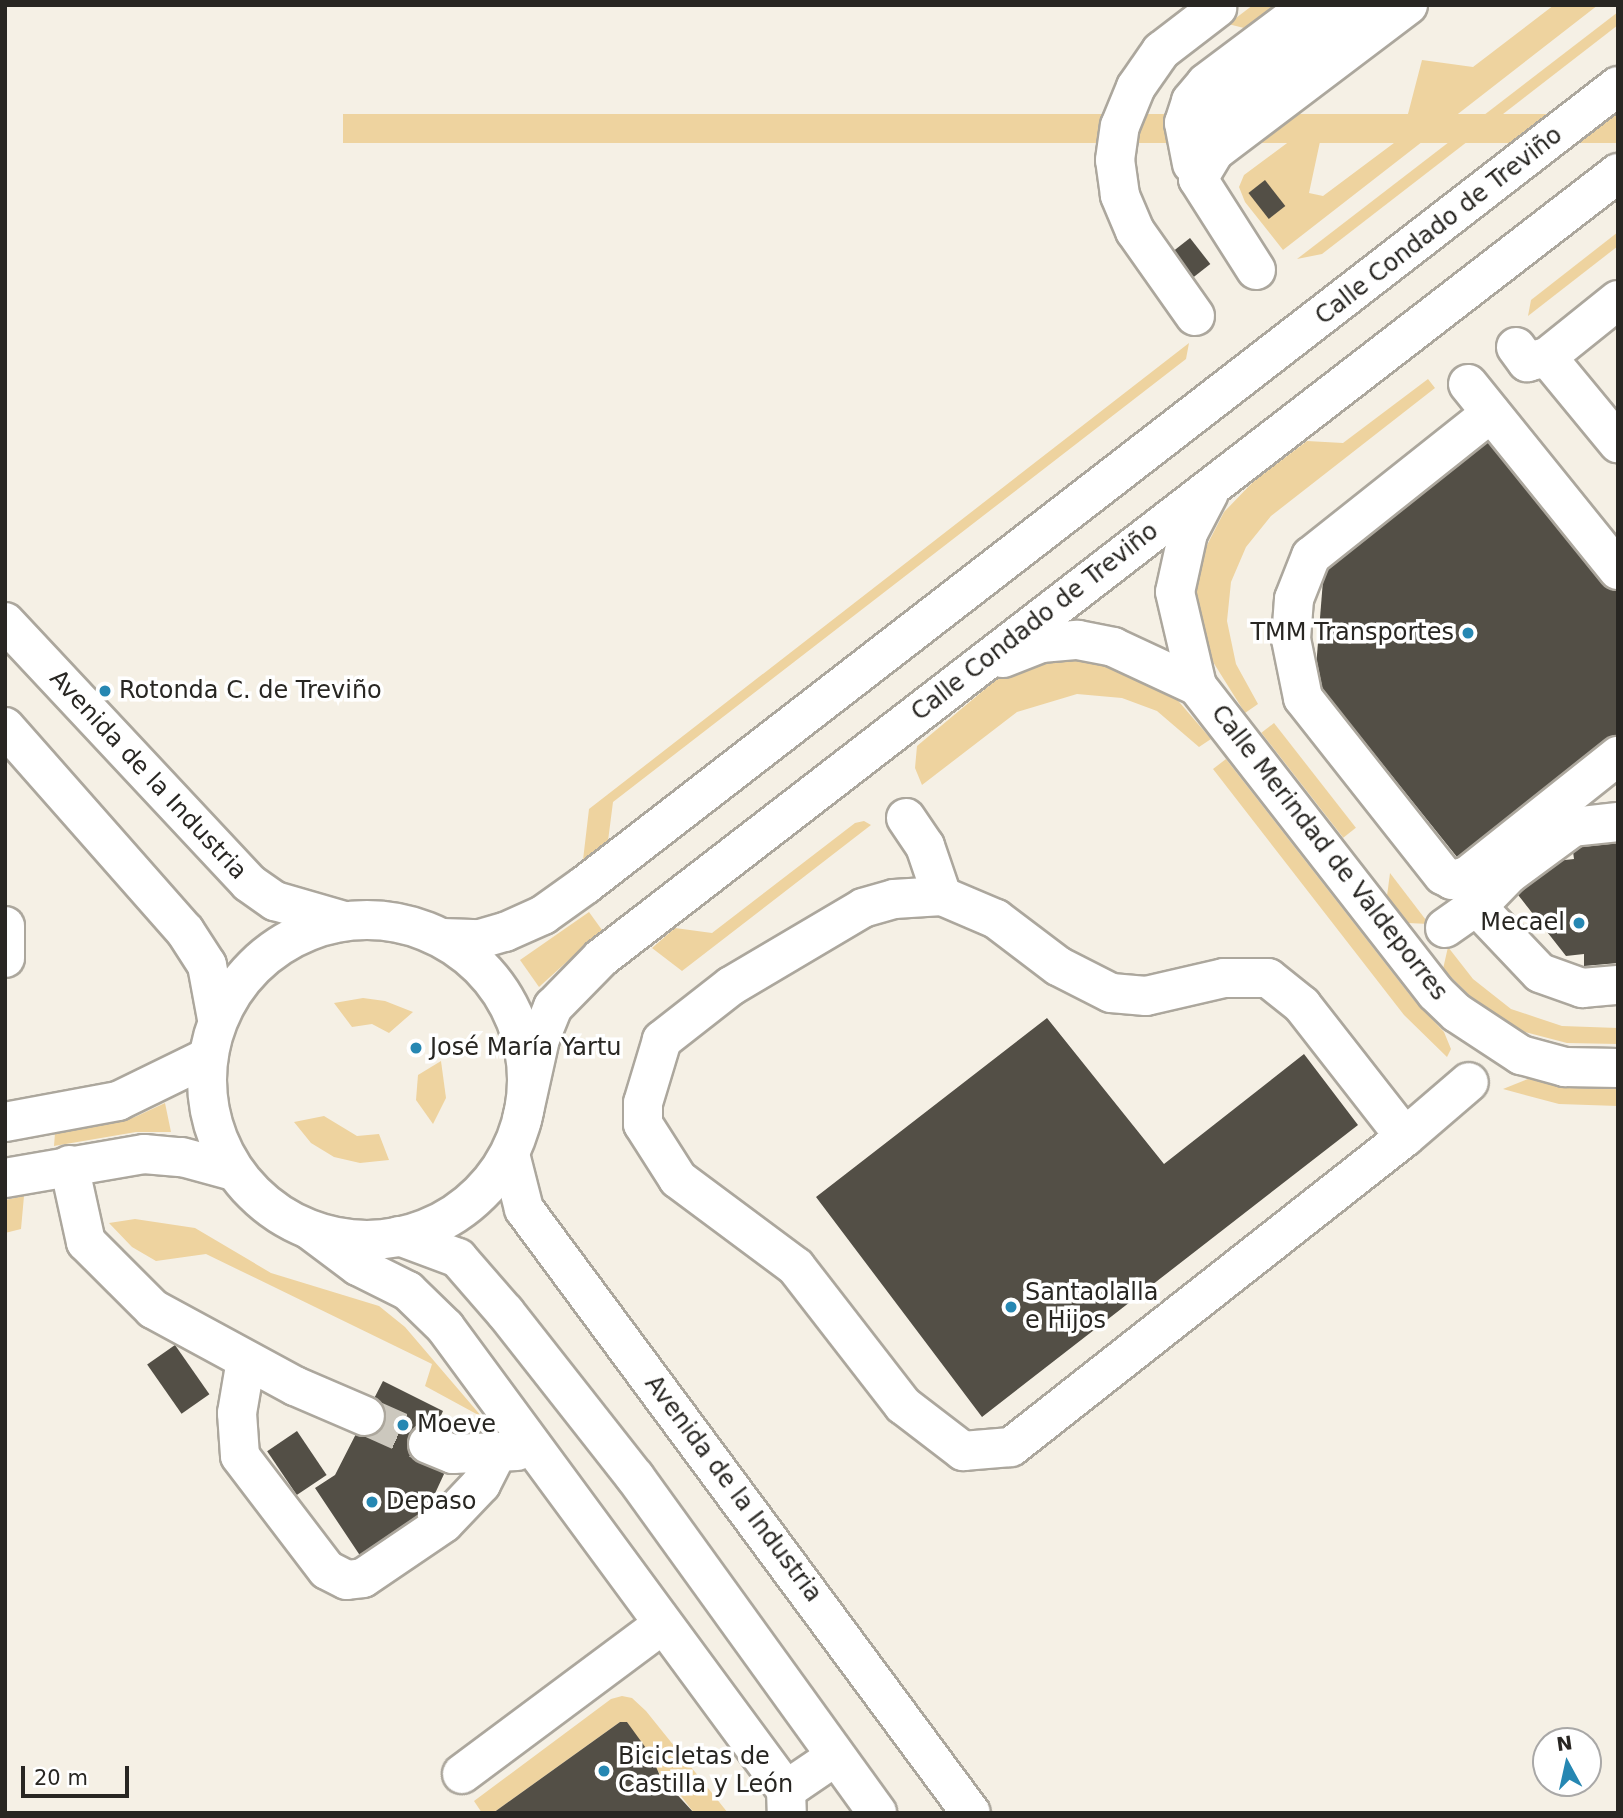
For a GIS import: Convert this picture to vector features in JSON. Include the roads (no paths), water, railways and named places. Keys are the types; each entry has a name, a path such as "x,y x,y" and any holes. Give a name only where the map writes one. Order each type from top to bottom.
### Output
{"street":[{"path":"1256,270 1197,176 1184,123 1191,101 1206,83 1310,5"},
{"path":"1197,176 1204,138 1216,114 1358,5"},
{"path":"1197,176 1215,151 1408,5"},
{"path":"1195,316 1135,231 1120,195 1115,160 1120,126 1136,86 1161,51 1217,8"},
{"name":"Calle Condado de Treviño","path":"442,938 480,939 505,932 543,915 585,885 1618,86"},
{"name":"Calle Condado de Treviño","path":"522,1121 540,1039 553,1007 573,982 1618,173"},
{"path":"1618,300 1531,352 1618,443"},
{"path":"1618,570 1479,399 1311,556 1294,599 1291,639 1303,698 1391,835 1452,880 1467,876 1618,756"},
{"name":"Calle Merindad de Valdeporres","path":"1213,484 1188,533 1175,592 1197,686 1450,1006 1521,1055 1565,1067 1618,1068"},
{"name":"Avenida de la Industria","path":"5,622 249,883 275,901 344,921"},
{"name":"Calle Merindad de Valdeporres","path":"975,669 1041,643 1078,640 1113,647 1197,686"},
{"path":"5,727 186,931 207,965 217,1019"},
{"path":"906,818 925,846 942,896"},
{"path":"1445,928 1482,902 1508,875 1573,827 1618,822"},
{"path":"1405,1137 1301,1005 1268,978 1224,978 1146,996 1111,993 1058,966 996,919 942,896 894,899 863,908 732,986 662,1040 643,1104 643,1124 678,1179 796,1268 903,1405 963,1451 1012,1447 1405,1137 1469,1082"},
{"path":"1482,902 1484,914 1540,973 1581,988 1618,985"},
{"path":"310,1230 354,1240 400,1236 456,1212 511,1158 522,1121 526,1068 519,1027 487,974 442,938 413,926 372,919 344,921 291,938 247,972 217,1019 206,1058 208,1110 234,1171 261,1201 310,1230 358,1266 392,1281 426,1305 536,1445 787,1802 836,1756"},
{"path":"5,926 5,958"},
{"path":"5,1122 118,1101 206,1058"},
{"path":"5,1178 144,1154 182,1157 234,1171"},
{"name":"Avenida de la Industria","path":"511,1158 531,1219 971,1813"},
{"path":"69,1165 86,1242 153,1309 246,1360 365,1416"},
{"path":"400,1236 458,1258 505,1312 627,1466 877,1813"},
{"path":"246,1360 237,1413 240,1456 327,1570 347,1580 363,1578 444,1522 481,1484 497,1453"},
{"path":"428,1444 453,1454 497,1453 536,1445"},
{"path":"462,1774 662,1625"}],"tunnel":[{"path":"365,1416 428,1444"}],"place":[{"name":"TMM Transportes","path":"1468,633"},
{"name":"Rotonda C. de Treviño","path":"105,691"},
{"name":"Mecael","path":"1579,923"},
{"name":"José María Yartu","path":"416,1048"},
{"name":"Santaolalla e Hijos","path":"1011,1307"},
{"name":"Moeve","path":"403,1425"},
{"name":"Depaso","path":"372,1502"},
{"name":"Bicicletas de Castilla y León","path":"604,1771"}]}
